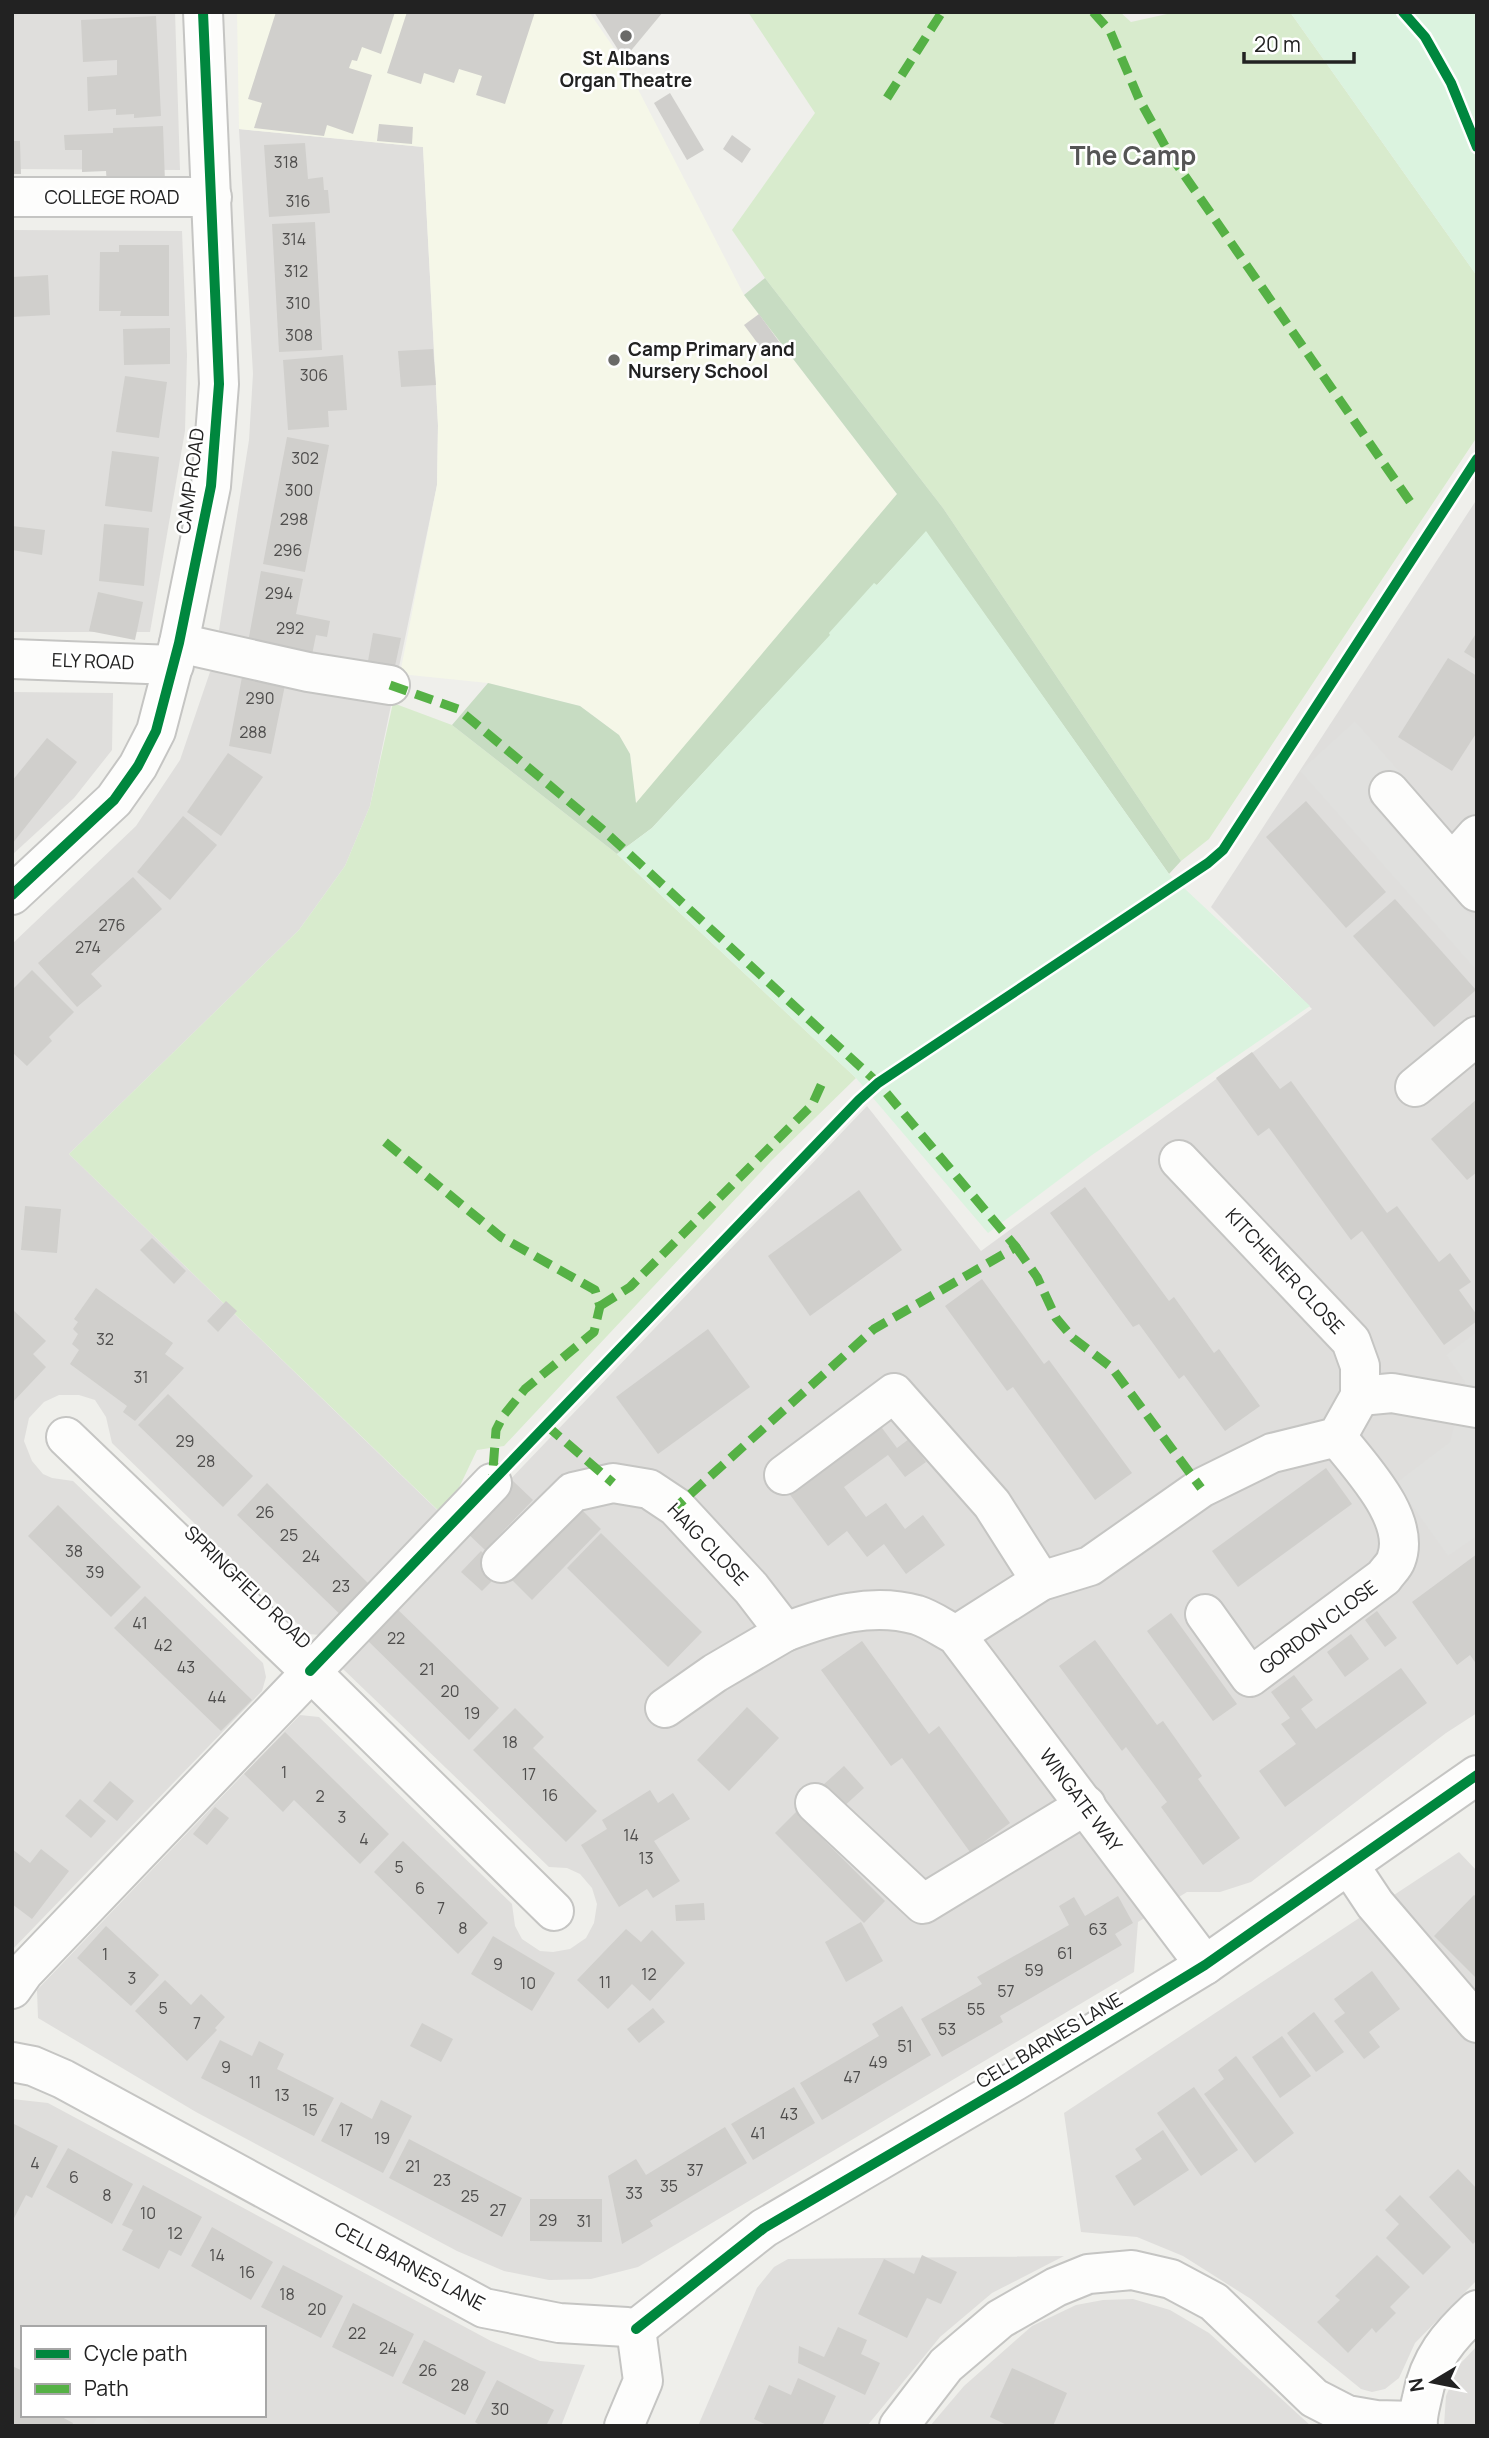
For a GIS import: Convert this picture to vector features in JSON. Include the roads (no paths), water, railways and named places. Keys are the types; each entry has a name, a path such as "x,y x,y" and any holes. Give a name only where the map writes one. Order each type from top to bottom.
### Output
{"street":[{"name":"CAMP ROAD","path":"12,895 114,800 138,766 156,731 177,654 211,486 219,384 203,12"},
{"name":"COLLEGE ROAD","path":"12,197 212,197"},
{"name":"ELY ROAD","path":"12,659 177,654 390,685"},
{"path":"1389,791 1464,849 1477,892"},
{"path":"1415,1087 1477,1036"},
{"name":"KITCHENER CLOSE","path":"1180,1160 1351,1341 1360,1366 1360,1396"},
{"path":"784,1475 894,1393 992,1504 1041,1581"},
{"path":"664,1708 715,1673 785,1632 845,1612 887,1610 919,1615 956,1635 1041,1581 1090,1566 1201,1488 1272,1453 1337,1437 1360,1396 1392,1393 1477,1408"},
{"name":"SPRINGFIELD ROAD","path":"66,1437 310,1671 554,1911"},
{"name":"GORDON CLOSE","path":"1205,1614 1250,1677 1384,1577 1396,1559 1397,1522 1386,1501 1337,1437"},
{"path":"310,1671 492,1483"},
{"name":"HAIG CLOSE","path":"501,1563 573,1493 613,1483 649,1489 676,1507 751,1588 785,1632"},
{"name":"WINGATE WAY","path":"956,1635 1205,1965"},
{"name":"SPRINGFIELD ROAD","path":"12,1989 34,1962 310,1671"},
{"name":"CELL BARNES LANE","path":"12,2062 33,2066 63,2079 484,2308 559,2323 636,2329 764,2228 1015,2081 1205,1965 1477,1775"},
{"path":"815,1803 923,1904 1086,1805"},
{"path":"1349,1865 1375,1904 1477,2023"},
{"path":"900,2426 946,2365 1000,2319 1056,2287 1088,2274 1132,2270 1171,2279 1214,2302 1314,2398 1347,2415 1376,2420 1418,2423 1424,2384 1435,2356 1477,2310"},
{"path":"624,2426 643,2381 636,2329"}],"place":[{"name":"St Albans Organ Theatre","path":"626,36"},
{"name":"Camp Primary and Nursery School","path":"614,360"}],"district":[{"name":"The Camp","path":"1133,156"}]}
